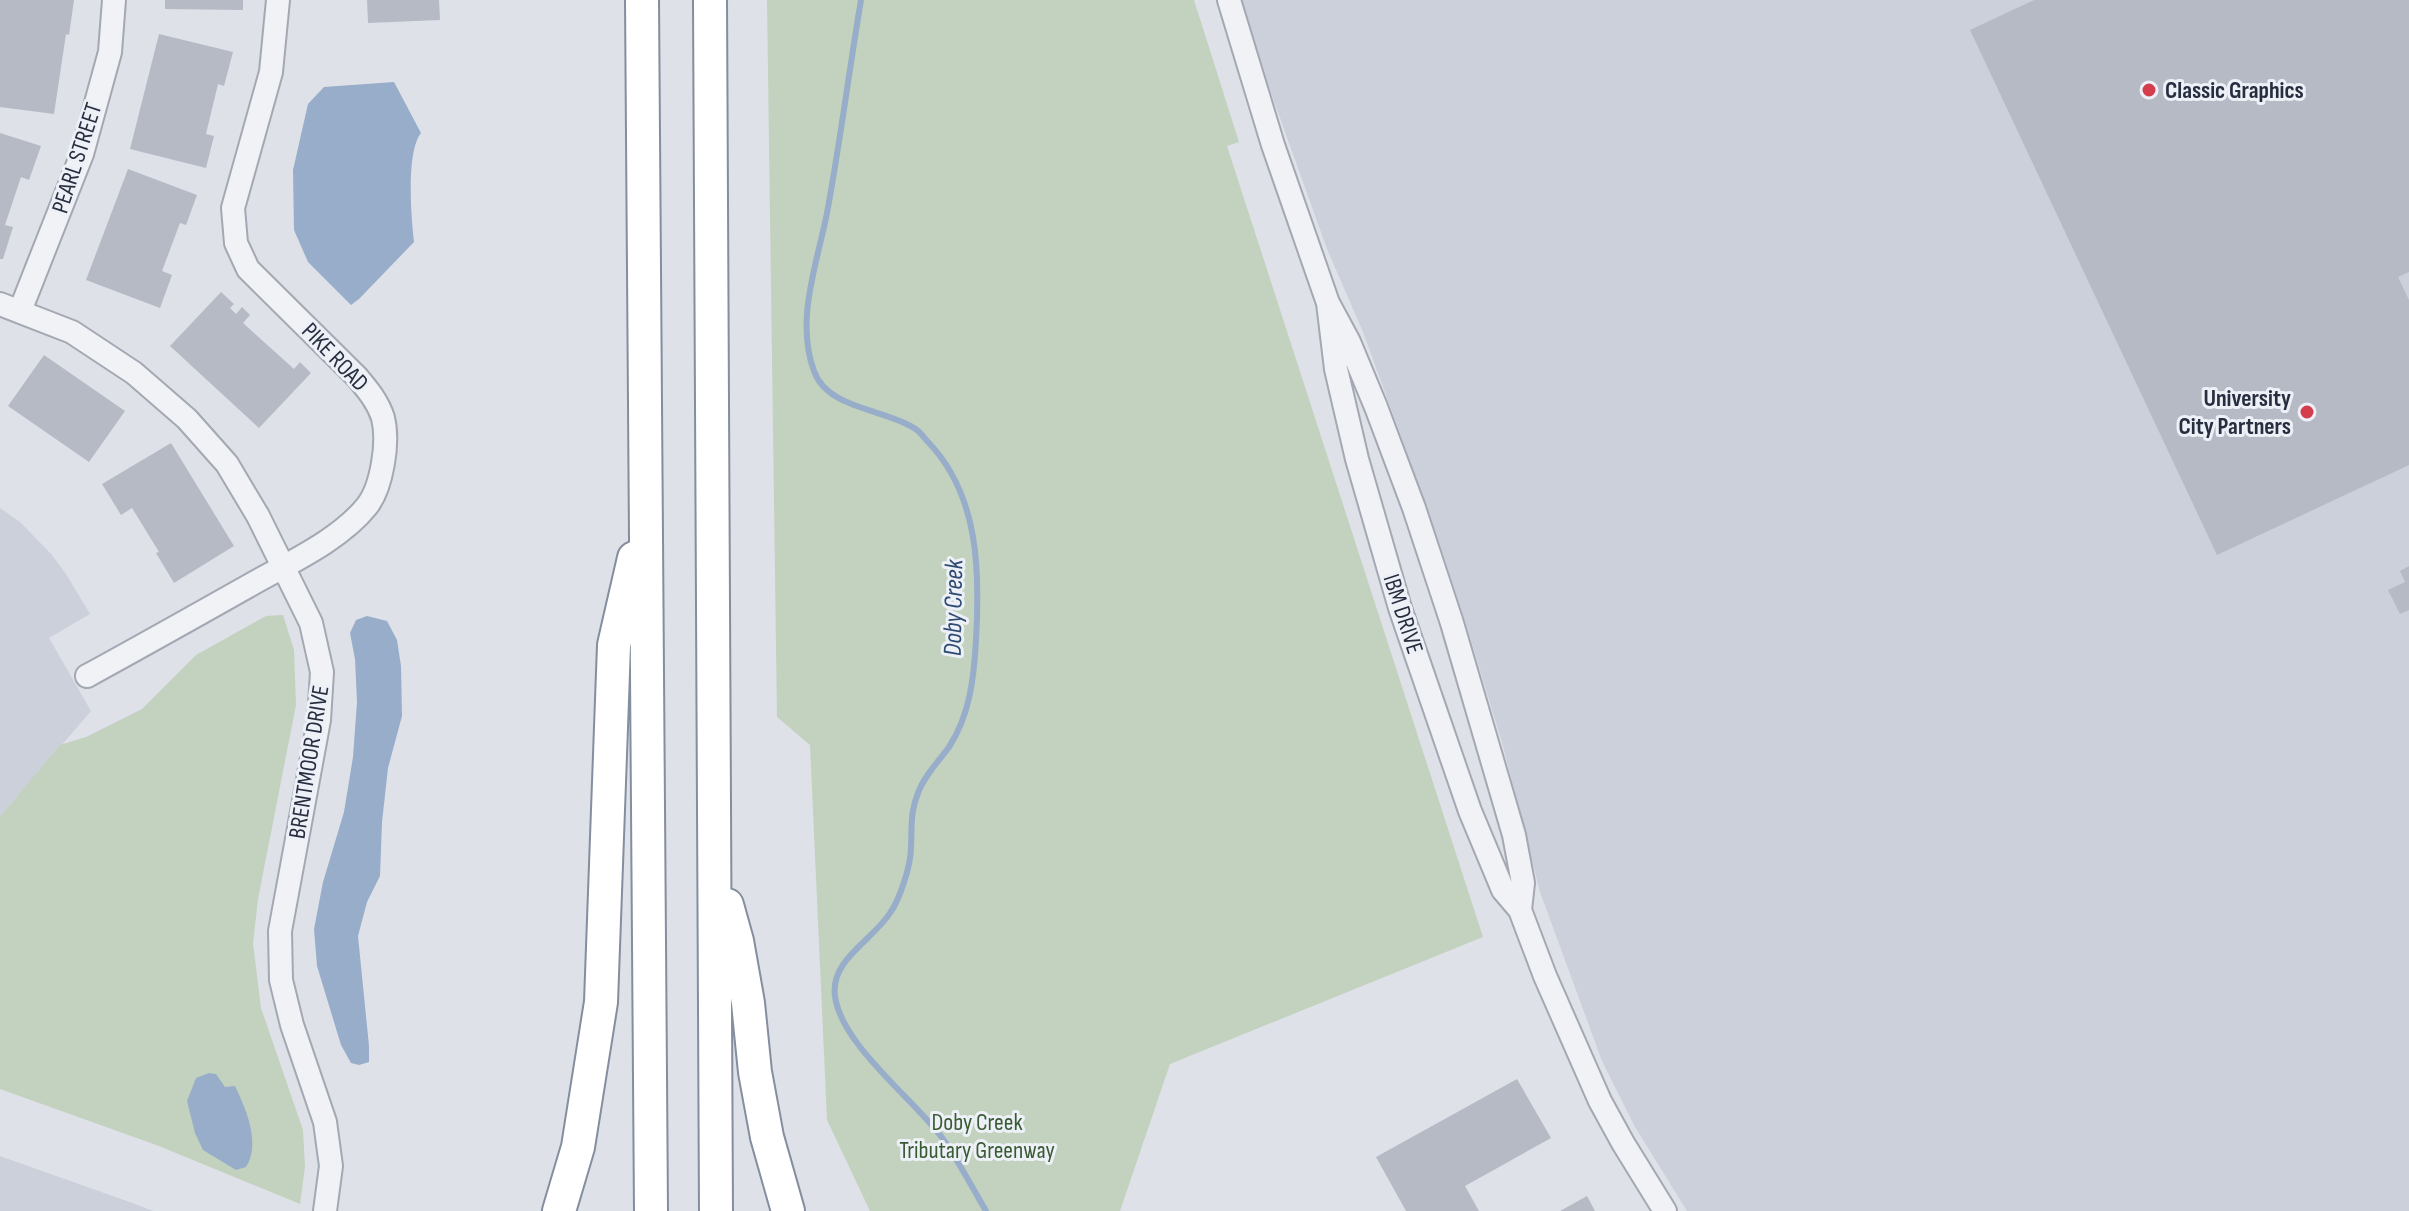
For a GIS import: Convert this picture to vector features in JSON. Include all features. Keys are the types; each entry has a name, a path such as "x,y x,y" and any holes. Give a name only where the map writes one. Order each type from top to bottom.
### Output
{"highway":[{"path":"642,0 651,1211"},
{"path":"710,0 716,1211"},
{"path":"559,1211 578,1147 601,1002 614,645 646,505"},
{"path":"715,862 737,941 767,1137 788,1211"}],"street":[{"name":"PEARL STREET","path":"10,308 82,154 110,52 114,0"},
{"name":"IBM DRIVE","path":"1229,0 1273,145 1328,303 1349,342 1376,407 1410,495 1452,623 1514,835 1523,883 1520,910"},
{"path":"278,8 300,10"},
{"name":"PIKE ROAD","path":"87,676 283,567 341,531 368,504 379,478 385,448 383,418 372,395 248,269 236,243 233,208 271,72 278,8"},
{"name":"IBM DRIVE","path":"1328,303 1342,398 1357,459 1400,608 1470,811 1503,890 1520,910 1545,976 1600,1101 1665,1211"},
{"name":"BRENTMOOR DRIVE","path":"10,308 72,332 134,373 187,419 227,464 258,516 311,623 322,672 319,720 280,931 281,980 292,1025 325,1122 331,1166 325,1211"}],"shaded area":[{"path":"1241,0 2409,0 2409,1211 1687,1211 1635,1127 1602,1061 1540,892 1503,746 1432,521 1363,332 1327,249"},
{"path":"0,508 20,522 52,555 90,614 49,638 91,711 0,817"},
{"path":"0,1156 138,1205 153,1211 0,1211"}],"green space":[{"name":"Doby Creek Tributary Greenway","path":"767,0 1194,0 1239,142 1227,146 1483,937 1170,1064 1120,1211 870,1211 827,1120 810,745 777,717"},
{"path":"283,615 294,650 296,705 258,899 253,943 261,1008 303,1130 305,1167 300,1204 159,1146 0,1089 0,817 60,745 86,737 142,709 196,655 266,616"}],"water":[{"path":"394,82 421,133 416,142 411,169 414,242 351,305 308,262 294,230 293,170 308,104 324,87"},
{"path":"367,616 387,621 397,640 402,716 388,768 380,876 367,902 358,936 369,1046 369,1062 359,1065 351,1063 341,1045 317,966 314,929 323,882 344,812 353,757 357,702 350,633 356,620"},
{"path":"216,1074 225,1087 235,1086 243,1105 252,1137 246,1167 236,1170 203,1150 195,1133 187,1101 196,1078"}],"building":[{"path":"0,0 74,0 54,114 0,107"},
{"path":"165,0 243,0 243,10 165,9"},
{"path":"367,0 439,0 440,20 368,23"},
{"path":"2034,0 2409,0 2409,272 2398,277 2409,300 2409,465 2217,555 1970,30"},
{"path":"159,34 233,52 224,86 218,84 206,134 214,136 206,168 130,149"},
{"path":"0,133 41,146 29,180 21,177 5,225 13,227 3,259 0,259"},
{"path":"128,169 197,195 186,225 180,223 162,271 172,275 160,308 86,280"},
{"path":"221,292 234,304 230,308 236,314 242,307 250,315 243,323 294,369 300,362 311,373 259,428 170,346"},
{"path":"44,355 125,411 89,462 8,406"},
{"path":"171,443 234,546 174,583 132,508 121,515 102,484"},
{"path":"2409,566 2409,610 2400,614 2388,590 2405,582 2400,571"},
{"path":"1517,1079 1551,1138 1465,1186 1479,1211 1406,1211 1376,1157"},
{"path":"1587,1196 1595,1211 1560,1211"}],"waterway":[{"name":"Doby Creek","path":"861,0 832,187 807,312 809,352 814,371 821,384 831,393 916,429 946,464 958,486 973,536 977,614 970,695 956,735 924,781 915,800 911,854 901,891 882,923 845,961 835,983 835,996 850,1034 943,1139 986,1211"}],"place":[{"name":"Classic Graphics","path":"2149,90"},
{"name":"University City Partners","path":"2307,412"}]}
